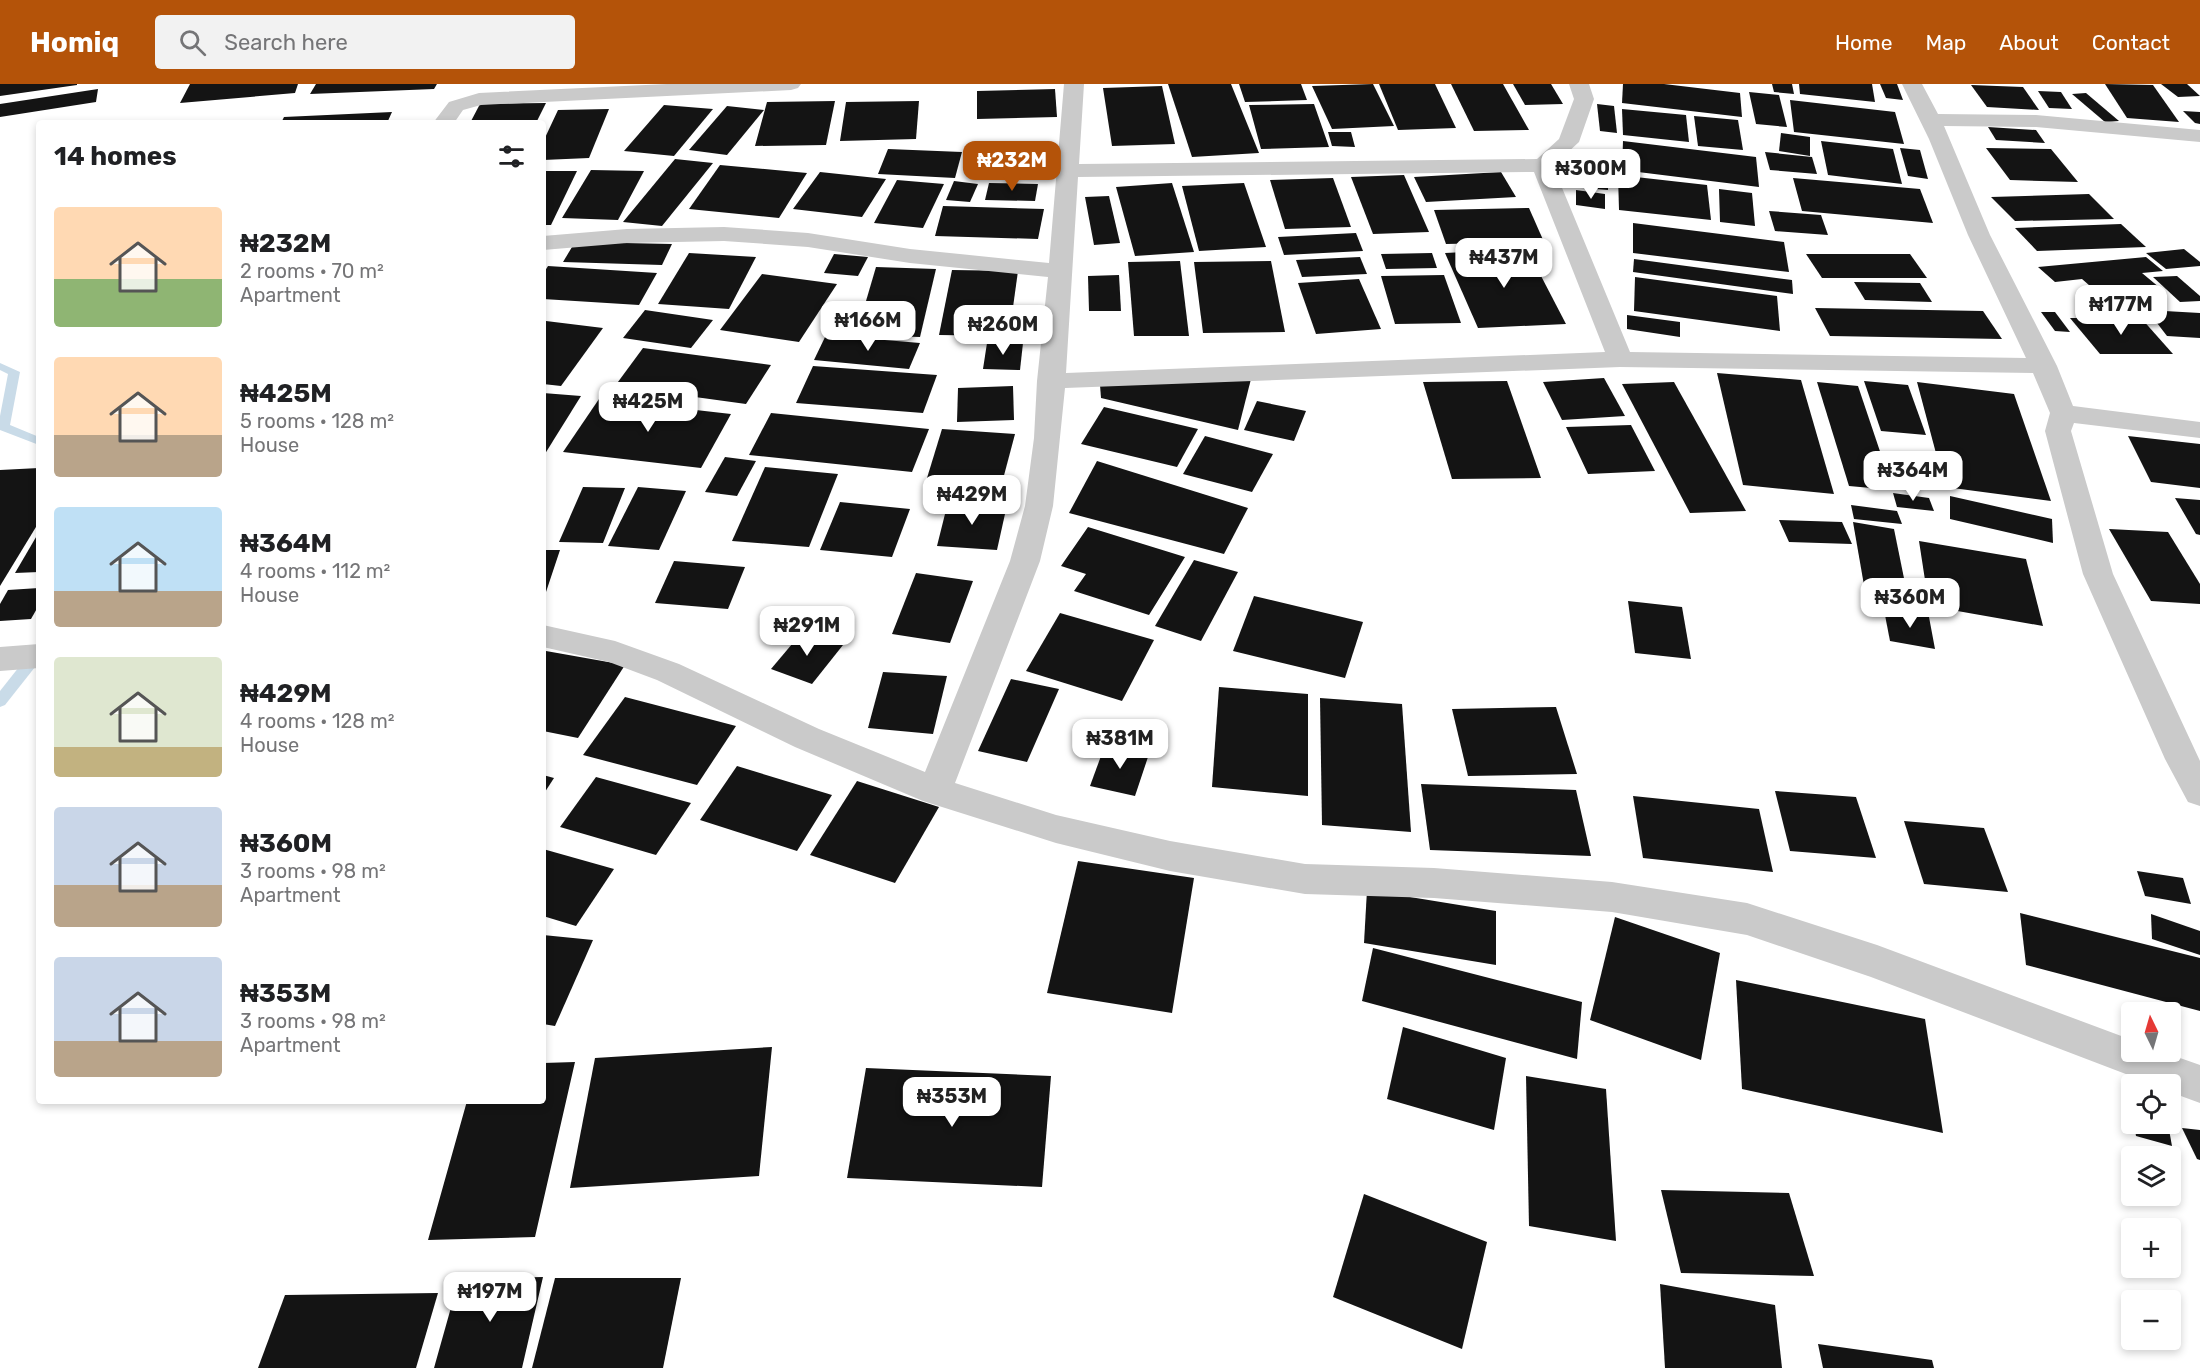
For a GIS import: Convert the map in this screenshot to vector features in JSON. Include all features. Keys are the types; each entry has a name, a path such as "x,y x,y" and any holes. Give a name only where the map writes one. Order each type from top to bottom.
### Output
{"street":[{"path":"445,120 456,106 479,99 791,84"},
{"path":"935,791 1025,561 1039,506 1048,438 1050,381 1074,84"},
{"path":"1067,171 1542,165 1569,142 1584,99 1580,84"},
{"path":"1912,84 1931,120 2007,297 2044,366 2063,413 2058,430 2098,574 2182,759 2200,792"},
{"path":"1931,120 2036,121 2200,136"},
{"path":"1542,165 1620,359"},
{"path":"546,243 627,236 724,234 808,240 910,256 1059,271"},
{"path":"1050,381 1620,359 2044,366"},
{"path":"2063,413 2200,430"},
{"path":"546,637 615,652 668,672 807,738 935,791 1056,829 1170,856 1305,879 1434,883 1612,897 1747,919 1877,962 2200,1084"}],"building":[{"path":"0,84 77,84 77,85 0,96"},
{"path":"190,84 298,84 295,93 180,103"},
{"path":"316,84 437,84 434,89 310,94"},
{"path":"1168,84 1231,84 1259,153 1192,157"},
{"path":"1239,84 1301,84 1307,100 1245,102"},
{"path":"1373,84 1394,126 1332,129 1312,86"},
{"path":"1379,84 1435,84 1456,128 1398,130"},
{"path":"1451,84 1503,84 1529,130 1474,131"},
{"path":"1513,84 1551,84 1563,104 1525,105"},
{"path":"1623,84 1664,84 1740,93 1742,117 1622,103"},
{"path":"1772,84 1792,84 1794,94 1774,92"},
{"path":"1799,84 1872,84 1875,102 1800,94"},
{"path":"1880,84 1897,84 1903,100 1886,98"},
{"path":"2105,84 2153,85 2179,122 2127,118"},
{"path":"2161,84 2187,84 2200,96 2178,97"},
{"path":"1971,85 2023,87 2039,110 1987,107"},
{"path":"1162,86 1175,144 1112,146 1103,88"},
{"path":"98,89 96,102 0,117 0,104"},
{"path":"1055,89 1057,117 977,119 977,91"},
{"path":"2038,91 2061,92 2072,109 2049,108"},
{"path":"1749,92 1779,95 1787,127 1756,124"},
{"path":"2086,93 2119,121 2105,122 2072,94"},
{"path":"1790,100 1895,112 1904,144 1794,132"},
{"path":"835,101 826,145 755,146 767,102"},
{"path":"919,101 916,139 840,141 846,102"},
{"path":"546,103 538,120 472,120 480,104"},
{"path":"1314,104 1329,147 1261,149 1249,105"},
{"path":"1597,104 1614,106 1617,133 1600,131"},
{"path":"664,105 713,109 674,156 624,151"},
{"path":"727,106 764,110 727,155 689,150"},
{"path":"609,109 589,158 546,160 546,136 558,110"},
{"path":"1622,109 1686,115 1689,142 1623,135"},
{"path":"2183,111 2200,112 2200,124 2195,123"},
{"path":"392,112 388,120 282,120 284,117"},
{"path":"1694,116 1738,120 1743,150 1698,146"},
{"path":"1988,127 2036,130 2045,143 1996,140"},
{"path":"1328,132 1351,132 1355,147 1332,146"},
{"path":"1781,133 1810,137 1810,156 1779,151"},
{"path":"1623,141 1756,157 1759,187 1622,170"},
{"path":"1821,141 1893,149 1902,184 1828,175"},
{"path":"1900,148 1920,150 1928,179 1908,176"},
{"path":"1986,148 2051,149 2078,182 2010,180"},
{"path":"888,149 962,152 955,178 878,174"},
{"path":"1765,152 1812,157 1817,174 1770,170"},
{"path":"675,159 713,163 662,226 623,222"},
{"path":"720,165 807,173 779,218 689,209"},
{"path":"591,170 644,171 618,220 562,218"},
{"path":"546,171 577,171 551,225 546,225"},
{"path":"1585,171 1608,174 1608,190 1584,188"},
{"path":"820,172 886,179 862,217 793,209"},
{"path":"1501,172 1516,197 1426,202 1414,177"},
{"path":"1404,175 1429,232 1373,234 1351,177"},
{"path":"1618,175 1707,185 1711,220 1619,210"},
{"path":"1333,178 1351,227 1285,229 1270,180"},
{"path":"1793,178 1920,189 1933,223 1802,211"},
{"path":"897,180 944,184 923,228 874,223"},
{"path":"954,181 978,184 970,202 946,200"},
{"path":"989,183 1038,184 1035,201 985,200"},
{"path":"1172,183 1194,252 1135,256 1116,187"},
{"path":"1244,183 1266,247 1199,251 1182,186"},
{"path":"1719,189 1752,193 1755,226 1720,222"},
{"path":"1576,190 1605,194 1605,209 1576,205"},
{"path":"2089,194 2114,219 2015,221 1991,197"},
{"path":"1109,196 1120,243 1094,245 1085,197"},
{"path":"943,206 1044,209 1038,239 935,236"},
{"path":"1529,208 1544,242 1446,244 1434,210"},
{"path":"1769,211 1821,215 1828,235 1775,231"},
{"path":"1633,223 1784,242 1789,272 1633,253"},
{"path":"2121,224 2146,247 2037,251 2015,228"},
{"path":"1356,233 1363,251 1284,255 1278,237"},
{"path":"575,242 672,244 662,265 563,262"},
{"path":"1527,249 1566,324 1478,328 1445,253"},
{"path":"2184,249 2200,262 2200,266 2166,269 2146,253"},
{"path":"689,253 756,257 729,309 658,304"},
{"path":"1432,253 1437,268 1386,269 1381,254"},
{"path":"834,254 868,257 858,276 824,273"},
{"path":"1806,254 1910,254 1927,278 1822,278"},
{"path":"1360,257 1367,274 1302,277 1296,260"},
{"path":"2146,257 2163,271 2142,273 2166,293 2105,299 2082,279 2055,282 2038,267"},
{"path":"1634,259 1792,280 1793,294 1633,272"},
{"path":"1180,261 1189,336 1134,336 1128,262"},
{"path":"1271,261 1285,332 1203,333 1194,262"},
{"path":"548,266 657,273 639,305 546,299 546,269"},
{"path":"876,267 936,269 920,337 856,335"},
{"path":"952,270 1018,271 1009,336 939,335"},
{"path":"762,274 837,284 799,342 720,330"},
{"path":"1119,275 1121,311 1089,311 1088,276"},
{"path":"1444,275 1461,323 1395,324 1381,276"},
{"path":"2177,276 2200,296 2200,301 2180,302 2153,277"},
{"path":"1635,277 1777,296 1780,331 1634,311"},
{"path":"1359,279 1381,329 1316,334 1298,283"},
{"path":"1854,282 1920,283 1932,302 1865,300"},
{"path":"1815,308 1983,311 2002,339 1830,336"},
{"path":"645,310 713,320 691,348 623,338"},
{"path":"2147,310 2200,313 2200,338 2167,336"},
{"path":"2041,312 2055,312 2070,332 2055,331"},
{"path":"1627,315 1680,322 1680,337 1627,329"},
{"path":"2070,318 2141,318 2173,354 2100,354"},
{"path":"546,321 603,328 561,386 546,384"},
{"path":"826,335 920,343 909,369 814,360"},
{"path":"987,343 1023,343 1020,370 983,369"},
{"path":"643,348 771,365 746,404 615,386"},
{"path":"813,366 937,375 923,413 796,403"},
{"path":"1717,373 1801,380 1834,494 1743,485"},
{"path":"1604,378 1625,416 1562,420 1543,382"},
{"path":"1251,379 1238,430 1101,398 1100,385"},
{"path":"1507,381 1541,478 1452,479 1423,382"},
{"path":"1864,381 1908,385 1926,435 1881,431"},
{"path":"1674,382 1746,511 1690,513 1622,384"},
{"path":"1817,382 1858,386 1893,490 1849,486"},
{"path":"1917,382 2014,394 2051,501 1945,487"},
{"path":"1013,386 1014,420 957,422 958,388"},
{"path":"546,393 581,396 546,452"},
{"path":"599,399 731,414 701,468 563,452"},
{"path":"1257,401 1306,411 1294,441 1244,430"},
{"path":"1104,407 1198,429 1177,467 1081,444"},
{"path":"771,413 929,429 912,472 749,455"},
{"path":"1631,425 1655,471 1588,474 1566,427"},
{"path":"942,429 1015,434 1002,483 927,478"},
{"path":"1205,436 1273,454 1252,492 1183,474"},
{"path":"2128,436 2200,444 2200,488 2151,482"},
{"path":"725,457 756,461 737,496 705,492"},
{"path":"1097,461 1248,508 1224,554 1069,513"},
{"path":"765,467 838,474 809,547 732,541"},
{"path":"36,468 36,527 0,586 0,470"},
{"path":"583,487 625,488 603,543 559,542"},
{"path":"638,487 686,491 659,550 608,546"},
{"path":"1893,493 1929,498 1934,511 1897,507"},
{"path":"1950,496 2052,519 2053,543 1950,519"},
{"path":"2175,498 2200,500 2200,535 2196,534"},
{"path":"840,502 910,509 892,557 820,550"},
{"path":"948,502 1007,505 997,550 937,546"},
{"path":"1851,505 1897,511 1902,524 1854,519"},
{"path":"1779,520 1842,522 1852,544 1789,542"},
{"path":"1853,522 1894,529 1908,598 1865,591"},
{"path":"1088,527 1185,557 1149,615 1074,591 1086,574 1061,566"},
{"path":"2109,529 2168,532 2200,584 2200,604 2151,601"},
{"path":"36,537 36,572 15,573"},
{"path":"1919,541 2026,559 2043,626 1929,606"},
{"path":"546,550 560,550 546,592"},
{"path":"1194,560 1238,572 1201,641 1155,626"},
{"path":"674,561 745,567 728,609 655,603"},
{"path":"916,573 973,581 950,643 892,634"},
{"path":"36,588 36,610 31,619 0,621 0,604 8,590"},
{"path":"1254,596 1363,622 1345,678 1233,651"},
{"path":"1628,601 1682,607 1691,659 1635,653"},
{"path":"1884,610 1929,617 1935,649 1890,641"},
{"path":"1060,613 1154,640 1122,701 1026,671"},
{"path":"803,631 843,645 812,684 771,669"},
{"path":"546,651 625,665 578,738 546,732"},
{"path":"883,672 947,676 933,734 868,728"},
{"path":"1011,679 1059,689 1027,762 978,751"},
{"path":"1219,687 1308,694 1308,796 1212,787"},
{"path":"625,697 736,726 697,785 583,755"},
{"path":"1320,698 1402,704 1411,832 1322,825"},
{"path":"1556,707 1577,774 1468,776 1452,709"},
{"path":"1105,745 1149,754 1135,796 1090,786"},
{"path":"737,766 832,795 797,851 700,820"},
{"path":"546,776 554,778 546,790"},
{"path":"596,777 691,803 656,855 560,827"},
{"path":"857,781 939,807 895,883 810,855"},
{"path":"1421,784 1576,790 1591,856 1430,850"},
{"path":"1775,791 1856,797 1876,858 1790,851"},
{"path":"1633,796 1759,809 1773,872 1643,858"},
{"path":"1904,821 1984,828 2008,892 1924,884"},
{"path":"546,850 614,869 576,926 546,917"},
{"path":"1078,861 1194,878 1172,1013 1047,993"},
{"path":"2137,871 2183,878 2191,904 2145,896"},
{"path":"1367,890 1496,911 1496,965 1364,943"},
{"path":"2020,913 2200,958 2200,1011 2181,1006 2181,1002 2166,1002 2026,965"},
{"path":"2151,914 2200,931 2200,955 2152,939"},
{"path":"1615,917 1720,953 1701,1060 1590,1020"},
{"path":"546,935 593,940 555,1026 546,1024"},
{"path":"1373,948 1582,1002 1577,1059 1362,1001"},
{"path":"1736,980 1925,1019 1943,1133 1742,1089"},
{"path":"1403,1027 1506,1058 1494,1130 1387,1099"},
{"path":"772,1047 759,1176 570,1188 595,1058"},
{"path":"575,1062 535,1237 428,1240 466,1104 546,1104 546,1063"},
{"path":"866,1068 1051,1076 1042,1187 847,1178"},
{"path":"1526,1076 1606,1089 1616,1241 1529,1226"},
{"path":"2182,1128 2200,1130 2200,1160 2197,1159"},
{"path":"2136,1134 2170,1134 2172,1146"},
{"path":"1661,1190 1789,1193 1814,1276 1681,1273"},
{"path":"1364,1194 1487,1242 1462,1349 1333,1297"},
{"path":"543,1277 522,1368 434,1368 459,1279"},
{"path":"555,1278 681,1278 663,1368 532,1368"},
{"path":"1660,1284 1775,1305 1782,1368 1665,1368"},
{"path":"438,1293 416,1368 258,1368 285,1295"},
{"path":"1818,1344 1932,1360 1934,1368 1823,1368"}],"waterway":[{"path":"0,366 14,372 4,427 36,440"},
{"path":"0,701 36,656"}]}
